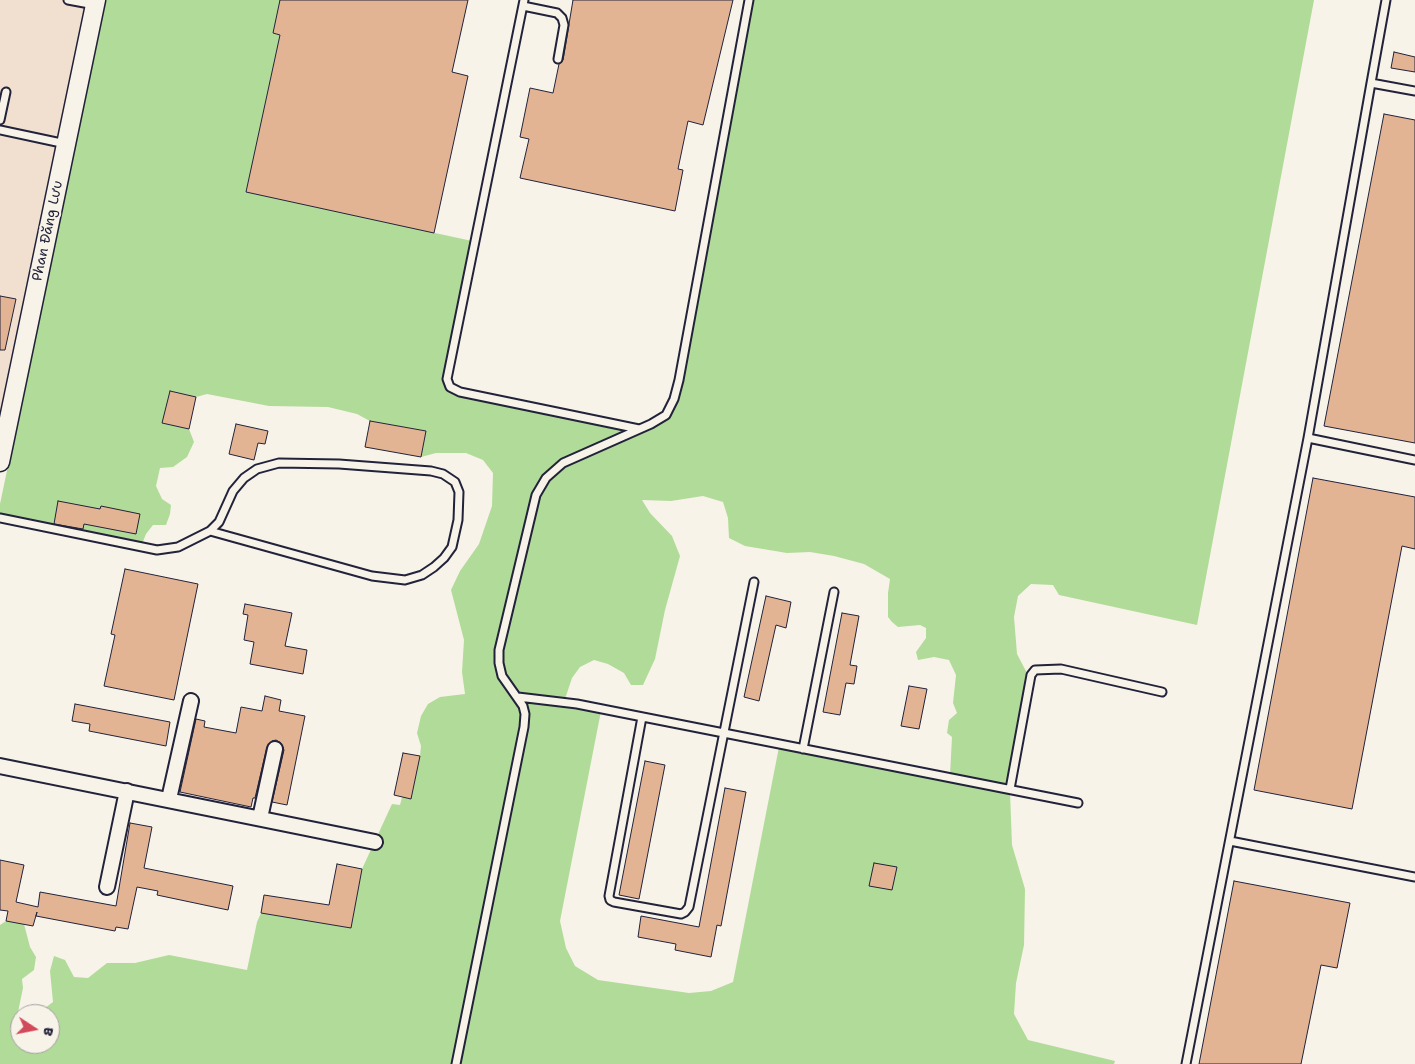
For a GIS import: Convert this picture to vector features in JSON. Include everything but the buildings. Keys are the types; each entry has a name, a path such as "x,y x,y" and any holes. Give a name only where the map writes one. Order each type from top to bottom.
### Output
{"street":[{"name":"Phan Đăng Lưu","path":"0,462 96,2"},
{"path":"169,799 191,701"},
{"path":"260,818 274,749"},
{"path":"0,766 375,842"},
{"path":"107,887 126,791"}],"lane":[{"path":"68,0 96,2"},
{"path":"456,1064 524,727 525,714 523,706 518,696 502,676 499,650 536,495 546,478 563,463 640,429 666,415 674,399 749,0"},
{"path":"1186,1064 1308,438 1386,0"},
{"path":"558,59 564,25 562,18 558,13 523,3 446,379 450,388 460,392 640,429"},
{"path":"1371,83 1415,91"},
{"path":"0,120 6,92"},
{"path":"0,130 66,144"},
{"path":"1308,438 1415,460"},
{"path":"0,518 157,550 178,547 210,531 219,522 234,491 244,478 256,469 279,463 339,464 431,471 443,474 455,482 459,492 458,520 452,547 434,567 422,575 405,580 372,576 210,531"},
{"path":"642,717 609,896 610,900 614,902 681,914 688,907 754,582"},
{"path":"803,748 834,592"},
{"path":"1010,789 1030,675 1035,670 1061,669 1162,692"},
{"path":"518,696 552,700 642,717 1078,803"},
{"path":"1230,841 1415,878"}],"shaded area":[{"path":"0,0 88,0 0,423"}],"green space":[{"path":"105,0 280,0 273,33 280,35 246,192 472,241 444,380 447,390 460,395 630,430 561,460 544,476 497,665 520,707 522,715 521,727 453,1064 0,1064 0,925 6,921 24,924 30,947 36,957 34,970 22,979 23,988 20,1004 10,1004 10,1054 60,1054 60,1004 50,1004 53,1002 50,971 54,956 65,960 74,977 88,978 107,963 135,963 169,955 247,970 257,922 261,913 351,928 362,869 392,804 400,805 402,797 411,799 420,756 421,746 417,733 421,716 428,704 440,697 465,694 462,672 464,640 451,590 460,571 479,544 492,506 493,473 483,460 466,453 436,453 421,457 426,431 370,421 357,414 328,407 269,406 207,394 196,397 170,391 163,423 189,429 194,442 187,457 173,467 160,468 156,486 162,499 171,505 170,514 166,525 153,525 146,534 142,544 0,515 0,504"},
{"path":"752,0 1314,0 1197,625 1059,595 1053,585 1031,584 1018,596 1014,617 1017,654 1028,675 1008,785 950,775 952,737 947,733 949,720 957,713 953,703 956,675 949,660 934,657 918,660 916,652 926,638 926,628 920,625 898,627 888,617 890,579 864,564 834,556 810,552 787,553 745,546 729,538 728,518 723,502 703,496 671,501 642,500 650,513 672,536 680,556 665,610 655,659 643,685 631,685 624,673 608,664 594,660 580,667 572,678 565,699 520,693 505,675 503,651 539,497 549,480 564,466 653,427 668,417 678,398 682,385"},
{"path":"524,700 601,711 560,921 566,948 575,966 598,980 689,993 711,991 733,982 779,747 1010,792 1012,845 1025,889 1024,945 1016,983 1014,1014 1028,1040 1115,1061 1114,1064 459,1064 526,705"}]}
